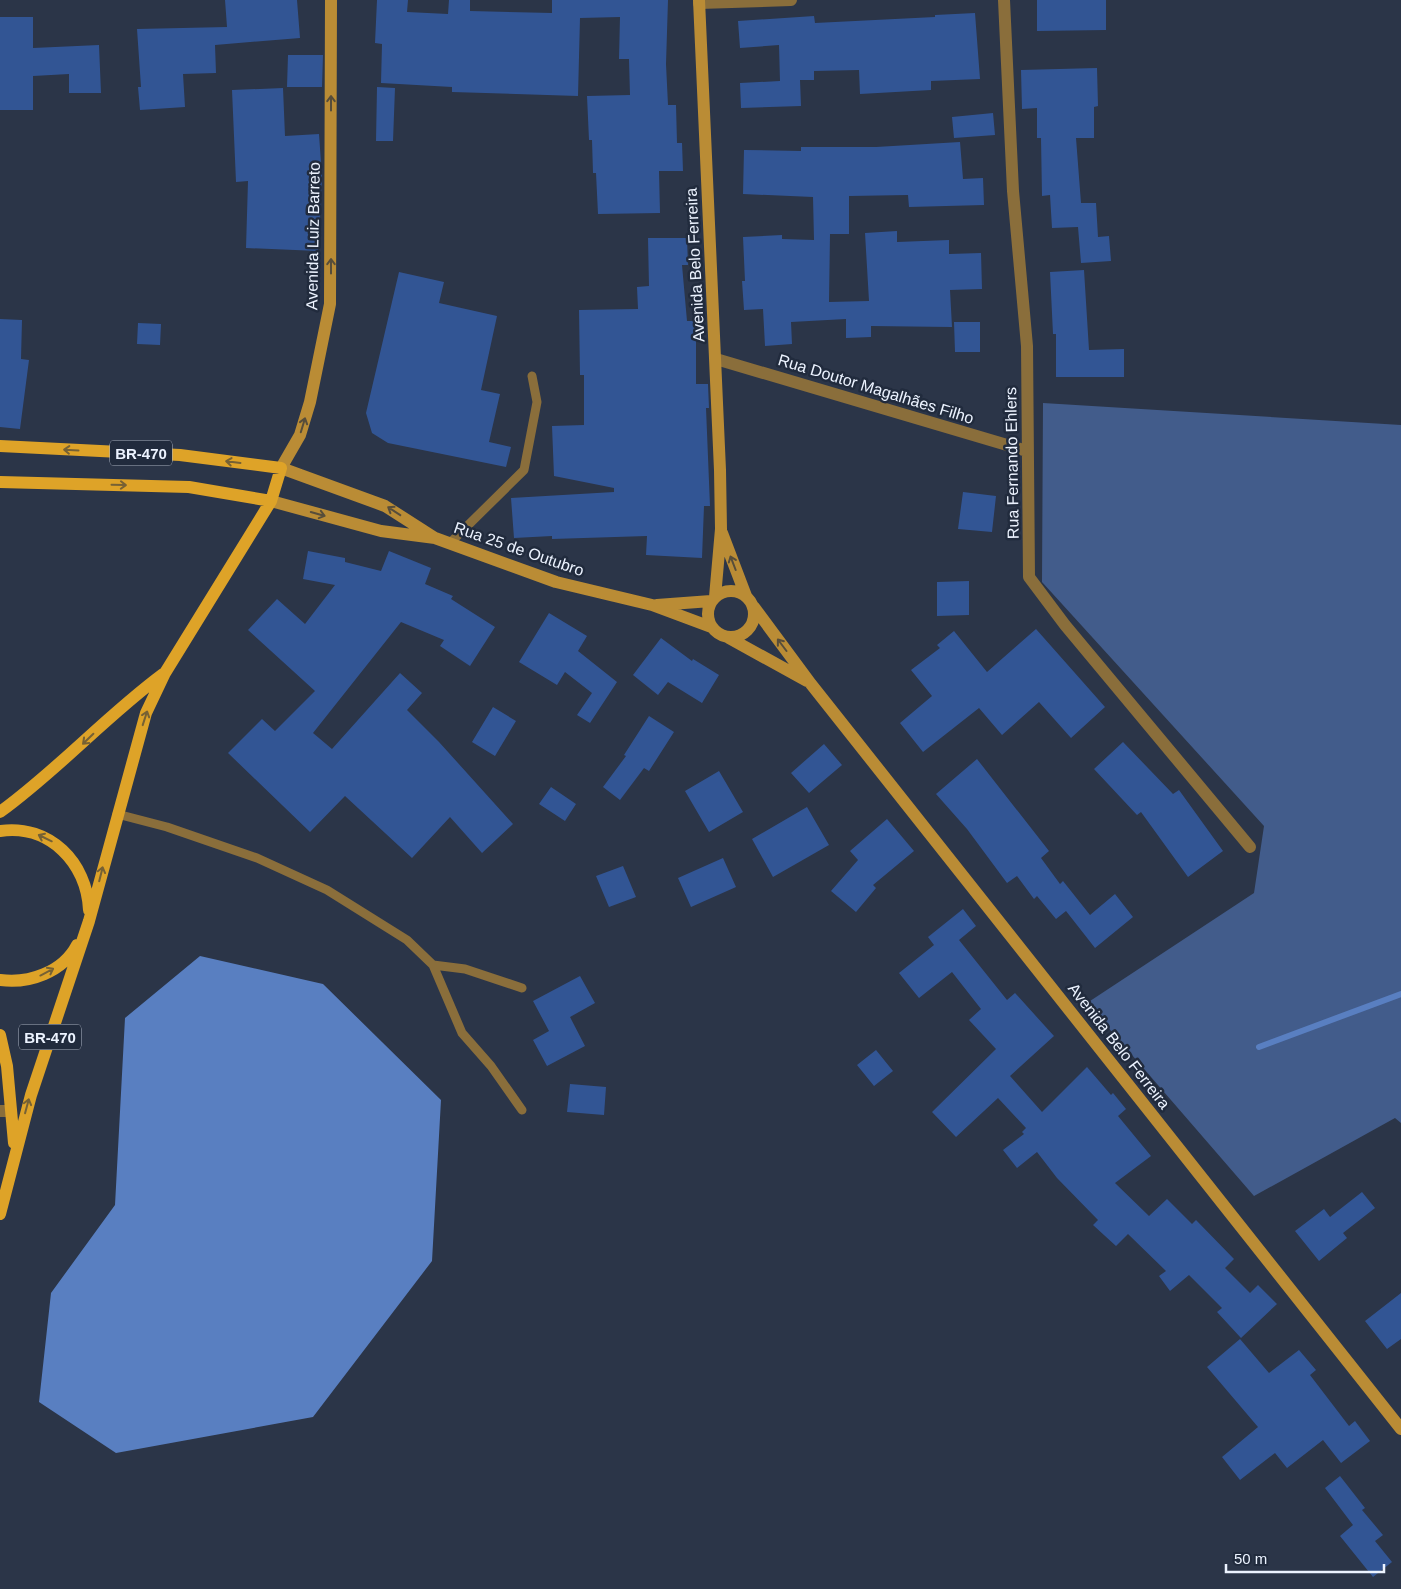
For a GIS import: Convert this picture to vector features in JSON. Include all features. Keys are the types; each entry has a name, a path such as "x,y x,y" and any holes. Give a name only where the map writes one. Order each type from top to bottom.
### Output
{"main road":[{"name":"Avenida Luiz Barreto","path":"164,673 271,501 281,468 300,436 310,402 330,304 331,0"},
{"name":"Avenida Belo Ferreira","path":"699,2 716,359 721,530 713,599"},
{"name":"BR-470","path":"0,446 180,455 281,468"},
{"path":"281,468 385,506 435,538"},
{"name":"BR-470","path":"0,482 189,486 271,501"},
{"path":"271,501 381,531 435,538"},
{"name":"Avenida Belo Ferreira","path":"721,530 746,596"},
{"name":"Rua 25 de Outubro","path":"435,538 556,582 652,605 711,627 716,632 729,638"},
{"name":"Rua 25 de Outubro","path":"652,605 713,599 730,590 746,596"},
{"path":"729,638 740,636 749,629 754,618 754,607 746,596"},
{"path":"711,627 707,610 713,599"},
{"name":"Avenida Belo Ferreira","path":"754,607 811,684 1401,1429"},
{"name":"Avenida Belo Ferreira","path":"729,638 811,684"},
{"name":"BR-470","path":"0,812 34,787 124,703 164,673"},
{"name":"BR-470","path":"0,1214 30,1095 89,921 146,713 164,673"},
{"path":"0,831 23,831 40,835 56,844 69,855 79,868 85,884 89,921 74,951 48,973 16,982 0,980"},
{"name":"BR-470","path":"0,1035 7,1066 6,1111 15,1153"}],"street":[{"path":"699,2 791,0"},
{"name":"Rua Fernando Ehlers","path":"1004,0 1013,191 1027,346 1029,577 1065,625 1250,847"},
{"name":"Rua Doutor Magalhães Filho","path":"716,359 1027,451"}],"lane":[{"path":"450,543 524,470 537,402 532,376"},
{"path":"117,814 167,827 257,858 326,890 407,940 433,965 462,1033 491,1066 522,1110"},
{"path":"433,965 465,969 522,988"}],"shaded area":[{"path":"1043,403 1401,425 1401,1123 1395,1118 1254,1196 1087,1003 1254,893 1264,826 1042,582"},
{"path":"200,956 323,984 441,1100 432,1261 313,1417 116,1453 39,1402 51,1293 115,1205 125,1018"}],"building":[{"path":"225,0 297,0 300,38 215,45 216,73 183,74 185,107 140,110 138,87 141,87 137,29 227,27"},
{"path":"377,0 408,0 407,12 448,14 449,0 470,0 470,11 552,13 552,0 668,0 666,64 668,105 676,105 677,143 682,143 683,171 659,171 660,213 598,214 596,173 593,173 592,140 589,140 587,96 630,95 629,59 619,59 620,17 580,18 578,96 452,92 452,87 381,83 382,44 375,43"},
{"path":"1037,0 1106,0 1106,30 1037,31"},
{"path":"975,13 980,79 931,81 931,90 860,94 859,70 814,71 814,80 800,80 801,106 741,108 740,83 780,81 779,45 740,48 738,21 814,16 815,23"},
{"path":"0,17 33,17 33,48 99,45 101,93 69,93 69,74 33,76 33,110 0,110"},
{"path":"288,55 323,55 322,87 287,87"},
{"path":"1097,68 1098,106 1094,107 1094,138 1076,138 1081,203 1096,203 1098,237 1109,236 1111,261 1081,263 1078,227 1052,228 1050,195 1042,196 1041,138 1037,138 1037,108 1022,109 1021,70"},
{"path":"377,87 395,88 393,141 376,141"},
{"path":"283,88 285,136 319,134 322,177 318,251 246,248 248,181 236,182 232,90"},
{"path":"993,113 995,135 954,138 952,117"},
{"path":"960,142 963,179 983,178 984,205 909,207 908,195 849,196 849,234 830,234 829,302 869,301 865,233 897,231 897,242 949,240 949,254 981,253 982,289 950,290 952,327 871,326 871,337 846,338 846,319 791,322 792,344 765,346 763,309 744,310 742,281 745,281 743,237 782,235 782,239 814,240 813,197 743,194 744,150 801,151 801,147 876,147"},
{"path":"648,238 687,238 688,265 682,265 687,321 696,321 696,384 708,384 709,408 706,408 710,506 704,506 702,558 646,555 647,536 552,539 552,536 514,538 511,498 614,492 614,488 554,476 552,426 584,425 584,375 580,375 579,310 638,309 637,287 649,286"},
{"path":"1084,270 1089,350 1124,349 1124,377 1056,377 1056,334 1053,334 1050,272"},
{"path":"399,272 444,282 439,303 497,316 481,390 500,394 489,442 511,447 506,467 388,443 372,433 366,413"},
{"path":"0,319 22,320 21,359 29,360 20,429 0,427"},
{"path":"954,322 980,322 980,352 955,352"},
{"path":"138,323 161,324 160,345 137,344"},
{"path":"963,492 996,496 992,532 958,529"},
{"path":"308,551 345,558 345,562 381,571 389,551 431,568 425,584 453,596 451,599 495,627 470,666 440,646 444,640 401,622 313,733 332,749 400,673 422,693 407,710 439,742 513,824 482,853 450,817 412,858 345,796 310,832 228,753 262,719 275,731 315,691 248,630 277,599 305,624 335,585 303,579"},
{"path":"969,581 969,615 937,616 937,582"},
{"path":"549,613 587,636 578,651 617,682 590,723 577,715 592,693 565,672 557,685 519,662"},
{"path":"1036,629 1105,707 1071,738 1039,702 1002,735 979,708 923,752 900,723 932,696 911,670 940,648 937,645 954,631 987,672"},
{"path":"661,638 692,661 693,659 719,675 702,703 668,682 658,695 633,675"},
{"path":"493,707 516,721 495,756 472,742"},
{"path":"649,716 674,732 649,771 644,768 620,800 603,787 626,756 624,755"},
{"path":"1123,742 1173,794 1179,790 1223,851 1188,877 1141,812 1137,815 1094,769"},
{"path":"824,744 842,765 809,793 791,773"},
{"path":"977,759 1049,851 1041,858 1060,884 1063,881 1090,915 1115,894 1133,917 1095,948 1066,911 1056,919 1037,896 1034,899 1017,876 1007,883 967,829 936,794"},
{"path":"719,771 743,812 709,832 685,791"},
{"path":"551,787 576,804 565,821 539,804"},
{"path":"807,807 829,845 773,877 752,839"},
{"path":"887,819 914,851 873,885 876,888 856,912 831,891 858,860 850,851"},
{"path":"723,858 736,887 691,907 678,878"},
{"path":"623,866 636,897 609,907 596,876"},
{"path":"963,909 976,926 959,940 1007,1000 1015,993 1054,1036 1010,1076 1042,1112 1087,1067 1111,1095 1113,1093 1126,1109 1118,1116 1151,1156 1115,1183 1149,1216 1167,1199 1192,1224 1196,1220 1234,1259 1225,1268 1250,1293 1258,1285 1277,1304 1241,1338 1217,1312 1222,1308 1189,1275 1170,1291 1159,1276 1166,1271 1128,1234 1116,1246 1093,1225 1098,1220 1057,1178 1037,1152 1017,1168 1003,1150 1024,1134 1022,1132 1026,1128 998,1098 956,1137 932,1112 996,1049 969,1020 981,1009 952,972 919,998 899,973 934,945 928,937"},
{"path":"580,976 595,1003 570,1017 585,1046 547,1066 533,1040 549,1031 533,1001"},
{"path":"876,1050 893,1071 874,1086 857,1065"},
{"path":"570,1084 606,1087 604,1115 567,1112"},
{"path":"1362,1192 1375,1208 1343,1233 1347,1238 1319,1261 1295,1231 1324,1209 1330,1217"},
{"path":"1401,1293 1401,1339 1387,1349 1365,1321"},
{"path":"1240,1339 1269,1373 1299,1350 1316,1370 1310,1375 1349,1426 1355,1421 1370,1441 1341,1463 1323,1440 1287,1468 1275,1453 1240,1480 1222,1457 1258,1427 1207,1367"},
{"path":"1340,1476 1365,1508 1362,1510 1383,1535 1375,1541 1392,1562 1373,1577 1340,1536 1353,1525 1325,1488"}],"waterway":[{"path":"1259,1047 1401,994"}]}
